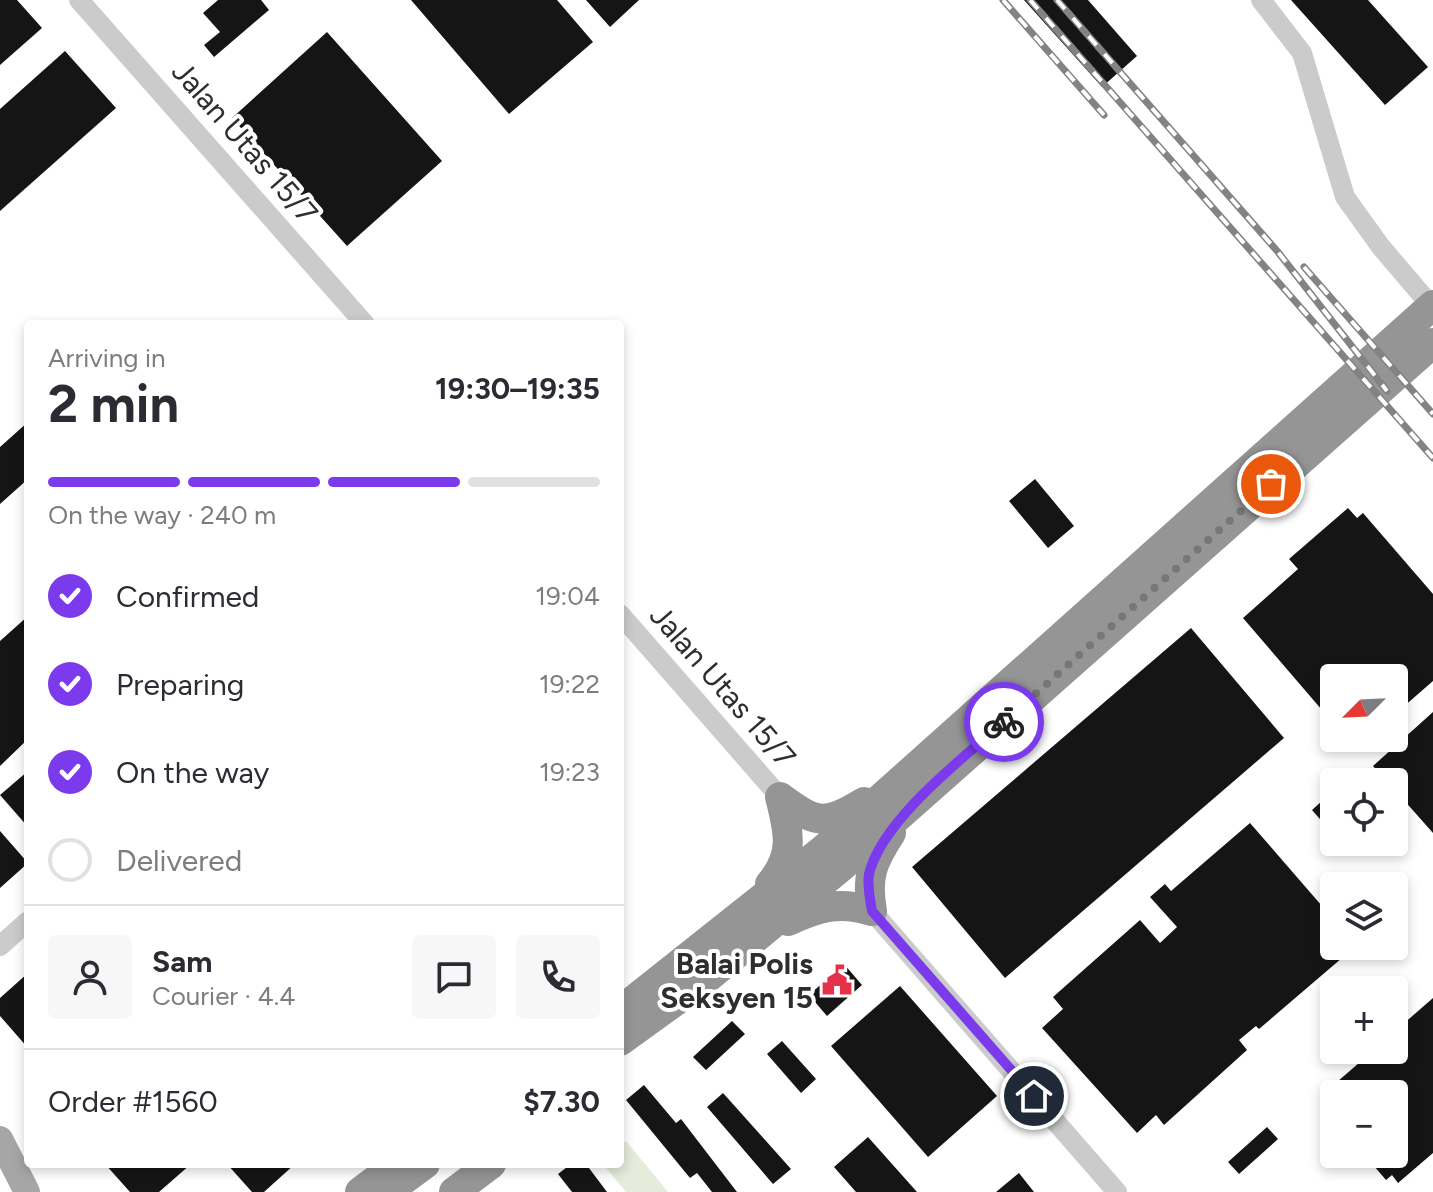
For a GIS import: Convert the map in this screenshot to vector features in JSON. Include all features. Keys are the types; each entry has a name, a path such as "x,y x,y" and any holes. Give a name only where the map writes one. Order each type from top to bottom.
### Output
{"highway":[{"path":"624,1055 706,979 759,935 909,790 1264,473 1433,306"},
{"path":"1264,473 1433,343"},
{"path":"780,797 803,813 822,820 909,790"},
{"path":"624,1008 824,849 909,790"},
{"path":"759,935 831,905 850,905 872,911 869,875 909,790"},
{"path":"752,905 782,870 788,843 780,797"},
{"path":"624,1000 676,966"},
{"path":"624,1038 706,979"},
{"path":"360,1192 392,1168"},
{"path":"387,1192 420,1168"},
{"path":"414,1192 446,1168"},
{"path":"454,1192 486,1168"}],"main road":[{"path":"0,1139 27,1192"}],"street":[{"name":"Jalan Utas 15/7","path":"79,0 361,320"},
{"path":"1261,0 1302,53 1345,197 1381,247 1433,306"},
{"name":"Jalan Utas 15/7","path":"624,619 780,797"},
{"path":"872,911 1117,1192"},
{"path":"0,946 24,925"}],"green space":[{"path":"624,1142 668,1192 626,1192 606,1168 624,1168"}],"building":[{"path":"0,0 17,0 42,28 0,65"},
{"path":"218,0 261,0 269,10 214,57 204,45 220,32 203,13"},
{"path":"411,0 557,0 593,42 509,114"},
{"path":"586,0 639,0 610,27"},
{"path":"1024,0 1088,0 1137,56 1102,87"},
{"path":"1291,0 1368,0 1428,67 1385,105"},
{"path":"327,32 442,161 347,246 232,118"},
{"path":"65,51 116,108 0,211 0,109"},
{"path":"24,426 24,483 0,504 0,447"},
{"path":"1035,479 1074,526 1048,548 1009,501"},
{"path":"1348,508 1357,518 1363,513 1433,594 1433,681 1408,703 1408,664 1320,664 1320,708 1243,618 1298,569 1289,559"},
{"path":"24,620 24,743 0,766 0,641"},
{"path":"1191,628 1284,738 1005,978 912,867"},
{"path":"1433,712 1433,833 1408,805 1408,768 1373,766 1389,752 1408,752 1408,734"},
{"path":"24,774 24,822 0,795"},
{"path":"1320,803 1320,819 1312,810"},
{"path":"1250,823 1320,904 1320,960 1340,960 1259,1029 1256,1026 1239,1040 1247,1050 1164,1125 1156,1115 1137,1133 1042,1028 1063,1009 1053,997 1140,920 1160,943 1177,927 1150,897 1165,884 1171,891"},
{"path":"0,831 24,858 24,867 0,888"},
{"path":"844,964 862,985 827,1016 809,995"},
{"path":"24,977 24,1043 0,1016 0,998"},
{"path":"900,986 997,1096 928,1157 831,1046"},
{"path":"1433,998 1433,1153 1398,1183 1392,1175 1386,1180 1376,1168 1408,1168 1408,1080 1339,1080 1358,1064 1408,1064 1408,1020"},
{"path":"732,1021 745,1034 706,1070 693,1057"},
{"path":"782,1041 816,1079 801,1093 767,1054"},
{"path":"644,1085 676,1123 681,1119 737,1192 712,1192 697,1173 690,1178 626,1100"},
{"path":"723,1093 791,1169 773,1184 707,1107"},
{"path":"1267,1127 1278,1139 1239,1174 1228,1162"},
{"path":"868,1137 917,1192 856,1192 834,1167"},
{"path":"109,1168 186,1168 159,1192 130,1192"},
{"path":"231,1168 291,1168 264,1192 252,1192"},
{"path":"566,1168 589,1168 607,1192 572,1192 558,1174"},
{"path":"1019,1173 1034,1192 996,1192"}],"railway":[{"path":"1003,0 1104,115"},
{"path":"1030,0 1433,458"},
{"path":"1057,0 1278,252 1387,391"},
{"path":"1304,267 1433,414"}],"way so far":[{"path":"1004,722 1271,484"}],"place":[{"name":"Balai Polis Seksyen 15","path":"837,980"}],"route":[{"path":"1004,722 913,802 879,851 869,875 869,893 872,911 1034,1096"}]}
